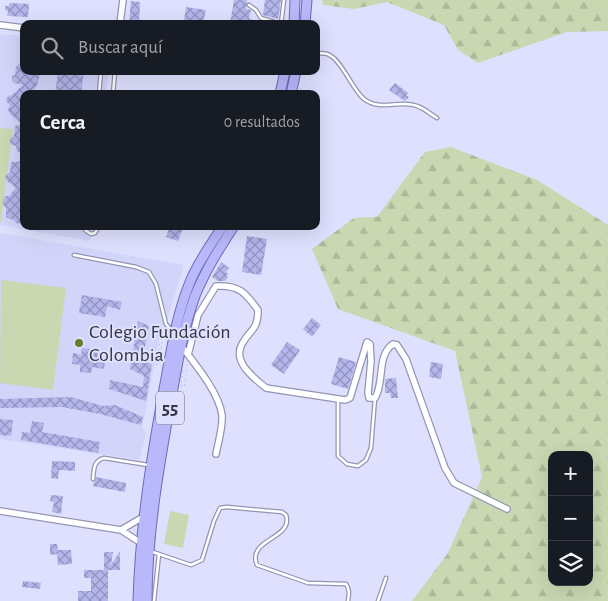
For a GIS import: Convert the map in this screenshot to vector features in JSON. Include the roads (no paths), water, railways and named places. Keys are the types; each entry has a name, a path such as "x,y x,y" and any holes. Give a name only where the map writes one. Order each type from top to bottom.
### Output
{"main road":[{"path":"294,20 295,0"},
{"path":"305,20 307,0"},
{"path":"281,90 284,75"},
{"path":"292,90 295,75"},
{"name":"55","path":"138,601 140,543 150,465 174,334 183,300 191,280 221,230"},
{"name":"55","path":"147,601 150,550 161,457 182,347 192,305 200,284 231,230"}],"street":[{"path":"120,20 123,0"},
{"path":"0,25 20,28"},
{"path":"188,355 198,315 207,300 216,286 231,285 246,295 258,310 258,321 242,343 239,353 241,364 266,388 345,400 350,398 367,342 370,344 371,361 368,394 369,398 375,398 379,388 385,353 394,344 397,345 406,359 445,468 454,483 506,509"},
{"path":"182,347 214,392 220,409 222,417 216,454"},
{"path":"0,511 121,530 140,543"},
{"path":"121,530 143,517"}],"lane":[{"path":"282,20 284,0"},
{"path":"249,5 256,10 261,18 268,20"},
{"path":"320,53 332,56 362,98 370,103 378,106 394,104 416,106 437,118"},
{"path":"99,90 101,75"},
{"path":"113,90 115,75"},
{"path":"85,230 91,234 97,230"},
{"path":"74,255 136,267 149,272 156,284 166,324 174,334"},
{"path":"338,399 338,456 347,464 358,466 366,460 371,448 375,398"},
{"path":"93,479 95,464 98,460 104,458 150,465"},
{"path":"150,550 191,565 202,560 217,511 220,508 282,512 286,515 288,522 285,528 278,534 259,546 255,561 257,565 308,583 346,584 349,588 348,601"},
{"path":"154,601 159,554"},
{"path":"378,601 386,578"}],"place":[{"name":"Colegio Fundación Colombia","path":"79,343"}]}
